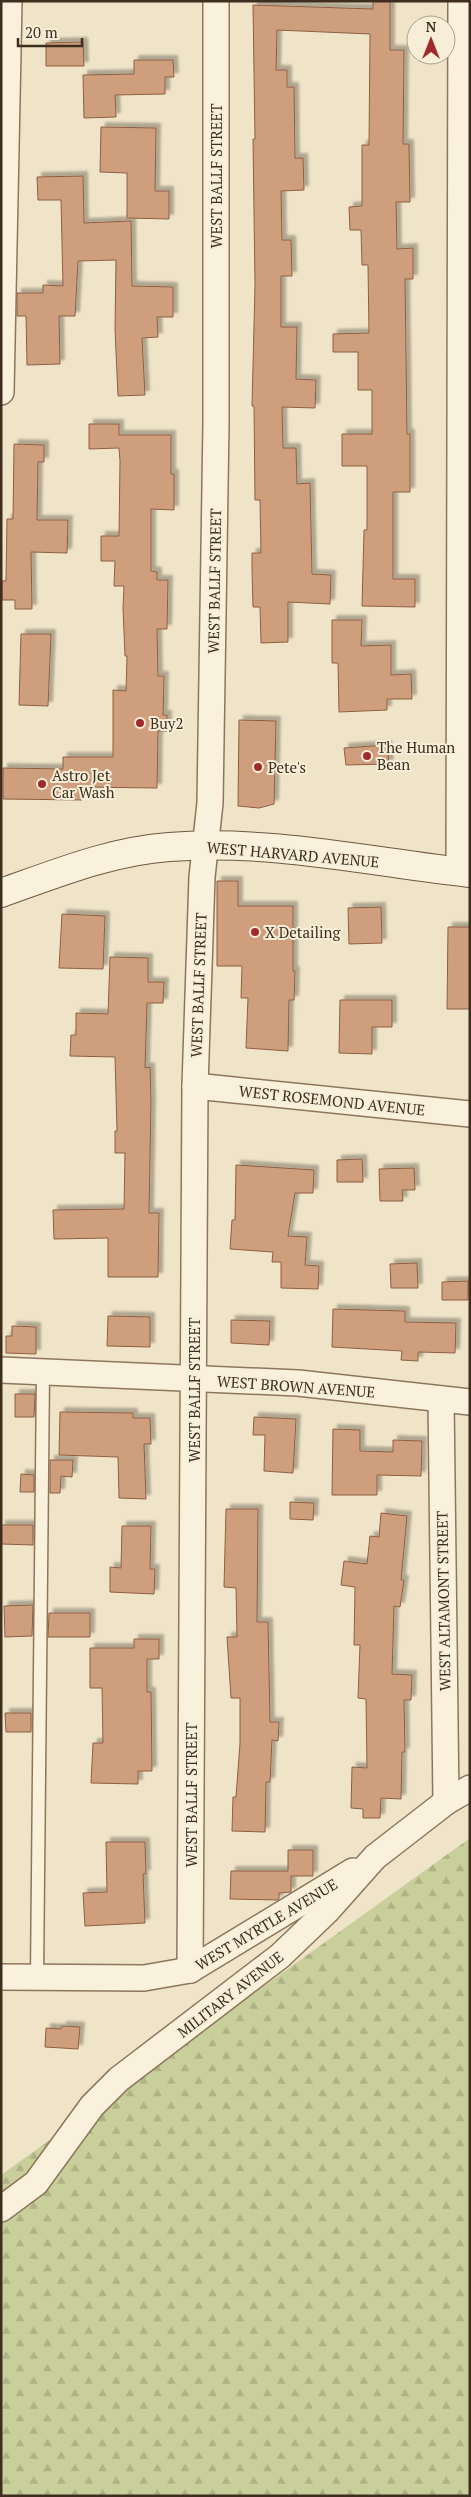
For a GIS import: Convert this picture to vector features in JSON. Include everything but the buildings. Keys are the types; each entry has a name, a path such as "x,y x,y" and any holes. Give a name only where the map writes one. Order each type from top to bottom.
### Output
{"main road":[{"name":"WEST HARVARD AVENUE","path":"1,893 104,859 167,847 206,845 301,852 465,872"}],"street":[{"path":"1,392 9,1"},
{"name":"WEST BALLF STREET","path":"190,1970 195,1086 202,877 210,803 216,424 216,1"},
{"path":"461,1 465,872"},
{"name":"WEST ROSEMOND AVENUE","path":"195,1086 470,1114"},
{"name":"WEST BROWN AVENUE","path":"1,1370 298,1383 470,1402"},
{"name":"WEST ALTAMONT STREET","path":"441,1399 446,1802"},
{"name":"MILITARY AVENUE","path":"1,2209 36,2183 92,2106 119,2079 280,1956 328,1911 375,1857 446,1802 470,1788"},
{"name":"WEST MYRTLE AVENUE","path":"1,1978 144,1978 190,1970 375,1857"}],"lane":[{"path":"37,1977 43,1371"}],"green space":[{"path":"470,1838 470,2496 1,2496 1,2175"}],"place":[{"name":"Buy2","path":"140,723"},
{"name":"The Human Bean","path":"367,756"},
{"name":"Pete's","path":"258,767"},
{"name":"Astro Jet Car Wash","path":"42,784"},
{"name":"X Detailing","path":"255,932"}]}
